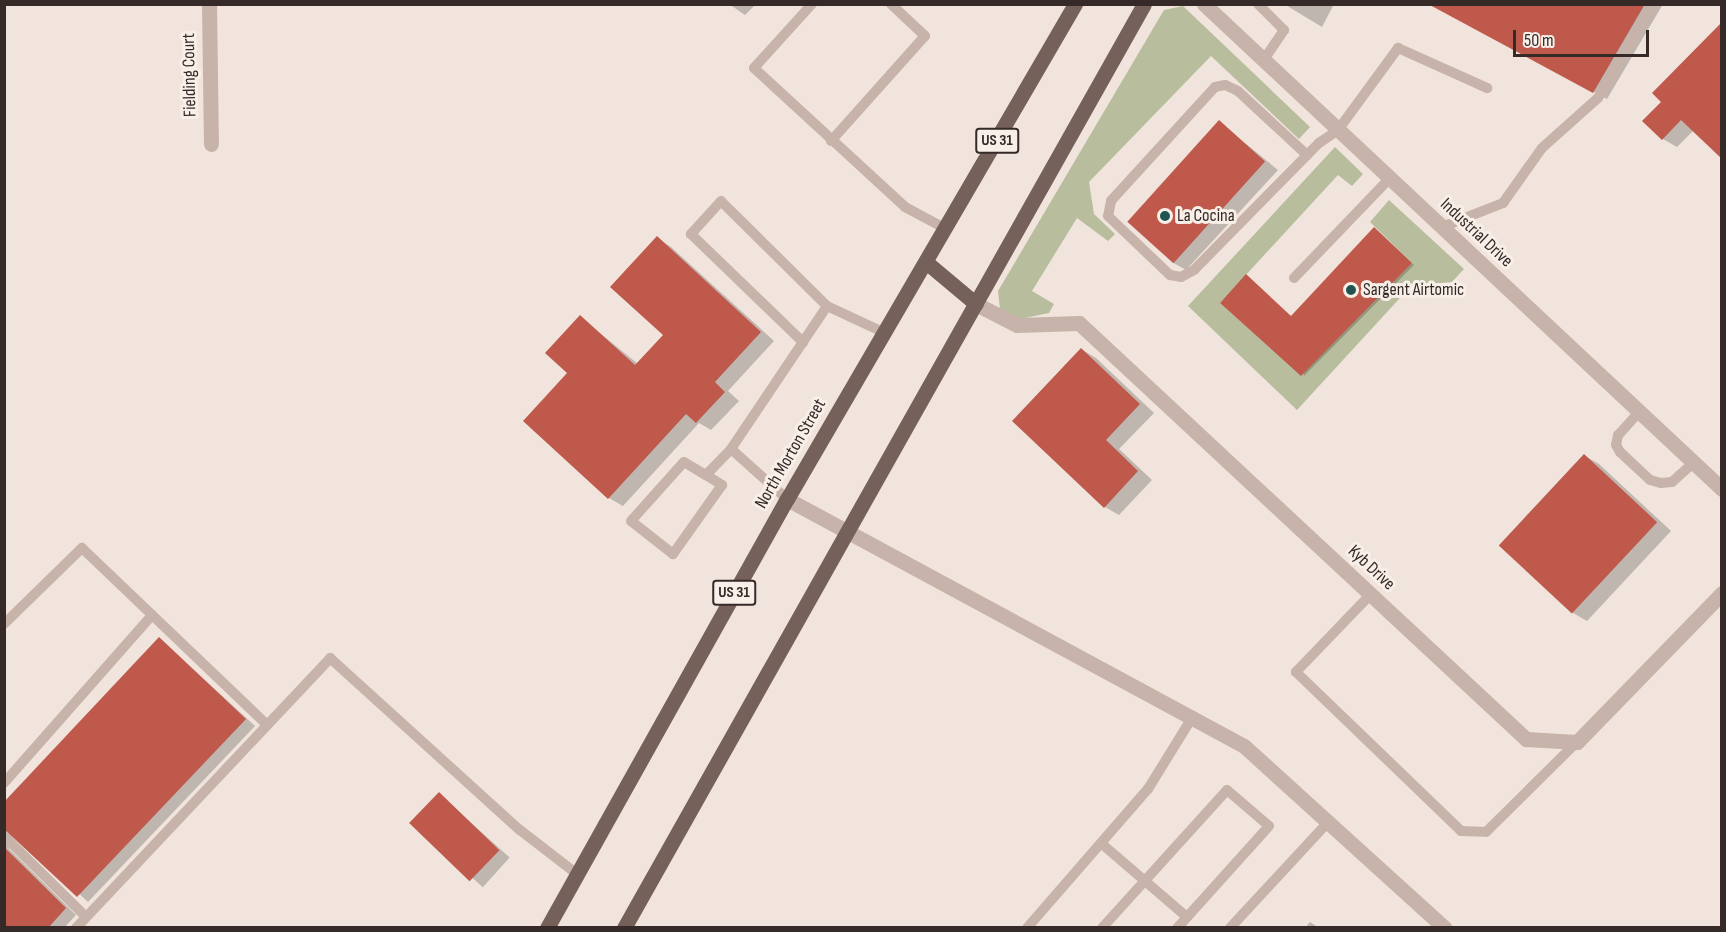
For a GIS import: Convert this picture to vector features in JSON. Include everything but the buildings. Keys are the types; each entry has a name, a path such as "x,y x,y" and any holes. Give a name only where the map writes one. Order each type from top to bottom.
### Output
{"main road":[{"name":"North Morton Street","path":"547,927 787,499 1075,4"},
{"path":"624,927 850,530 1144,4"},
{"path":"926,262 975,304"}],"street":[{"name":"Fielding Court","path":"209,4 211,144"},
{"name":"Industrial Drive","path":"1204,4 1722,489"},
{"name":"Kyb Drive","path":"975,304 1017,325 1079,323 1526,739 1577,742"},
{"path":"787,499 850,530 1193,716 1244,747 1445,927"},
{"path":"1577,742 1722,593"}],"lane":[{"path":"812,4 754,68 905,207 946,229"},
{"path":"831,141 925,36 891,4"},
{"path":"1258,4 1284,30 1264,60"},
{"path":"1442,227 1503,203 1542,148 1598,98 1654,4"},
{"path":"1307,155 1238,91 1225,85 1215,87 1111,201 1108,216 1170,275 1180,277 1194,270 1307,155 1338,130 1398,48 1487,88"},
{"path":"1294,278 1390,178"},
{"path":"803,342 691,234 721,201 827,306 885,333"},
{"path":"706,475 732,449 827,306"},
{"path":"1639,412 1618,435 1616,445 1620,452 1650,480 1661,483 1672,482 1694,463"},
{"path":"732,449 787,499"},
{"path":"684,462 706,475 722,485 673,554 631,521 684,462"},
{"path":"4,624 81,548 267,725"},
{"path":"1370,595 1296,672 1461,831 1486,832 1577,742"},
{"path":"4,783 152,615"},
{"path":"76,927 330,658 520,830 577,874"},
{"path":"1027,927 1148,789 1193,716"},
{"path":"1102,927 1227,790 1269,826 1177,927"},
{"path":"1230,927 1329,821"},
{"path":"4,836 86,917"},
{"path":"1101,844 1186,917"}],"green space":[{"path":"1183,6 1310,127 1299,139 1211,56 1089,182 1094,214 1115,234 1108,241 1077,218 1032,291 1054,304 1049,313 1015,320 1000,309 998,291 1164,10"},
{"path":"1335,147 1363,174 1352,186 1338,175 1220,303 1301,375 1412,263 1370,222 1389,200 1464,269 1452,282 1411,286 1297,410 1188,306"}],"place":[{"name":"La Cocina","path":"1165,216"},
{"name":"Sargent Airtomic","path":"1351,290"}]}
